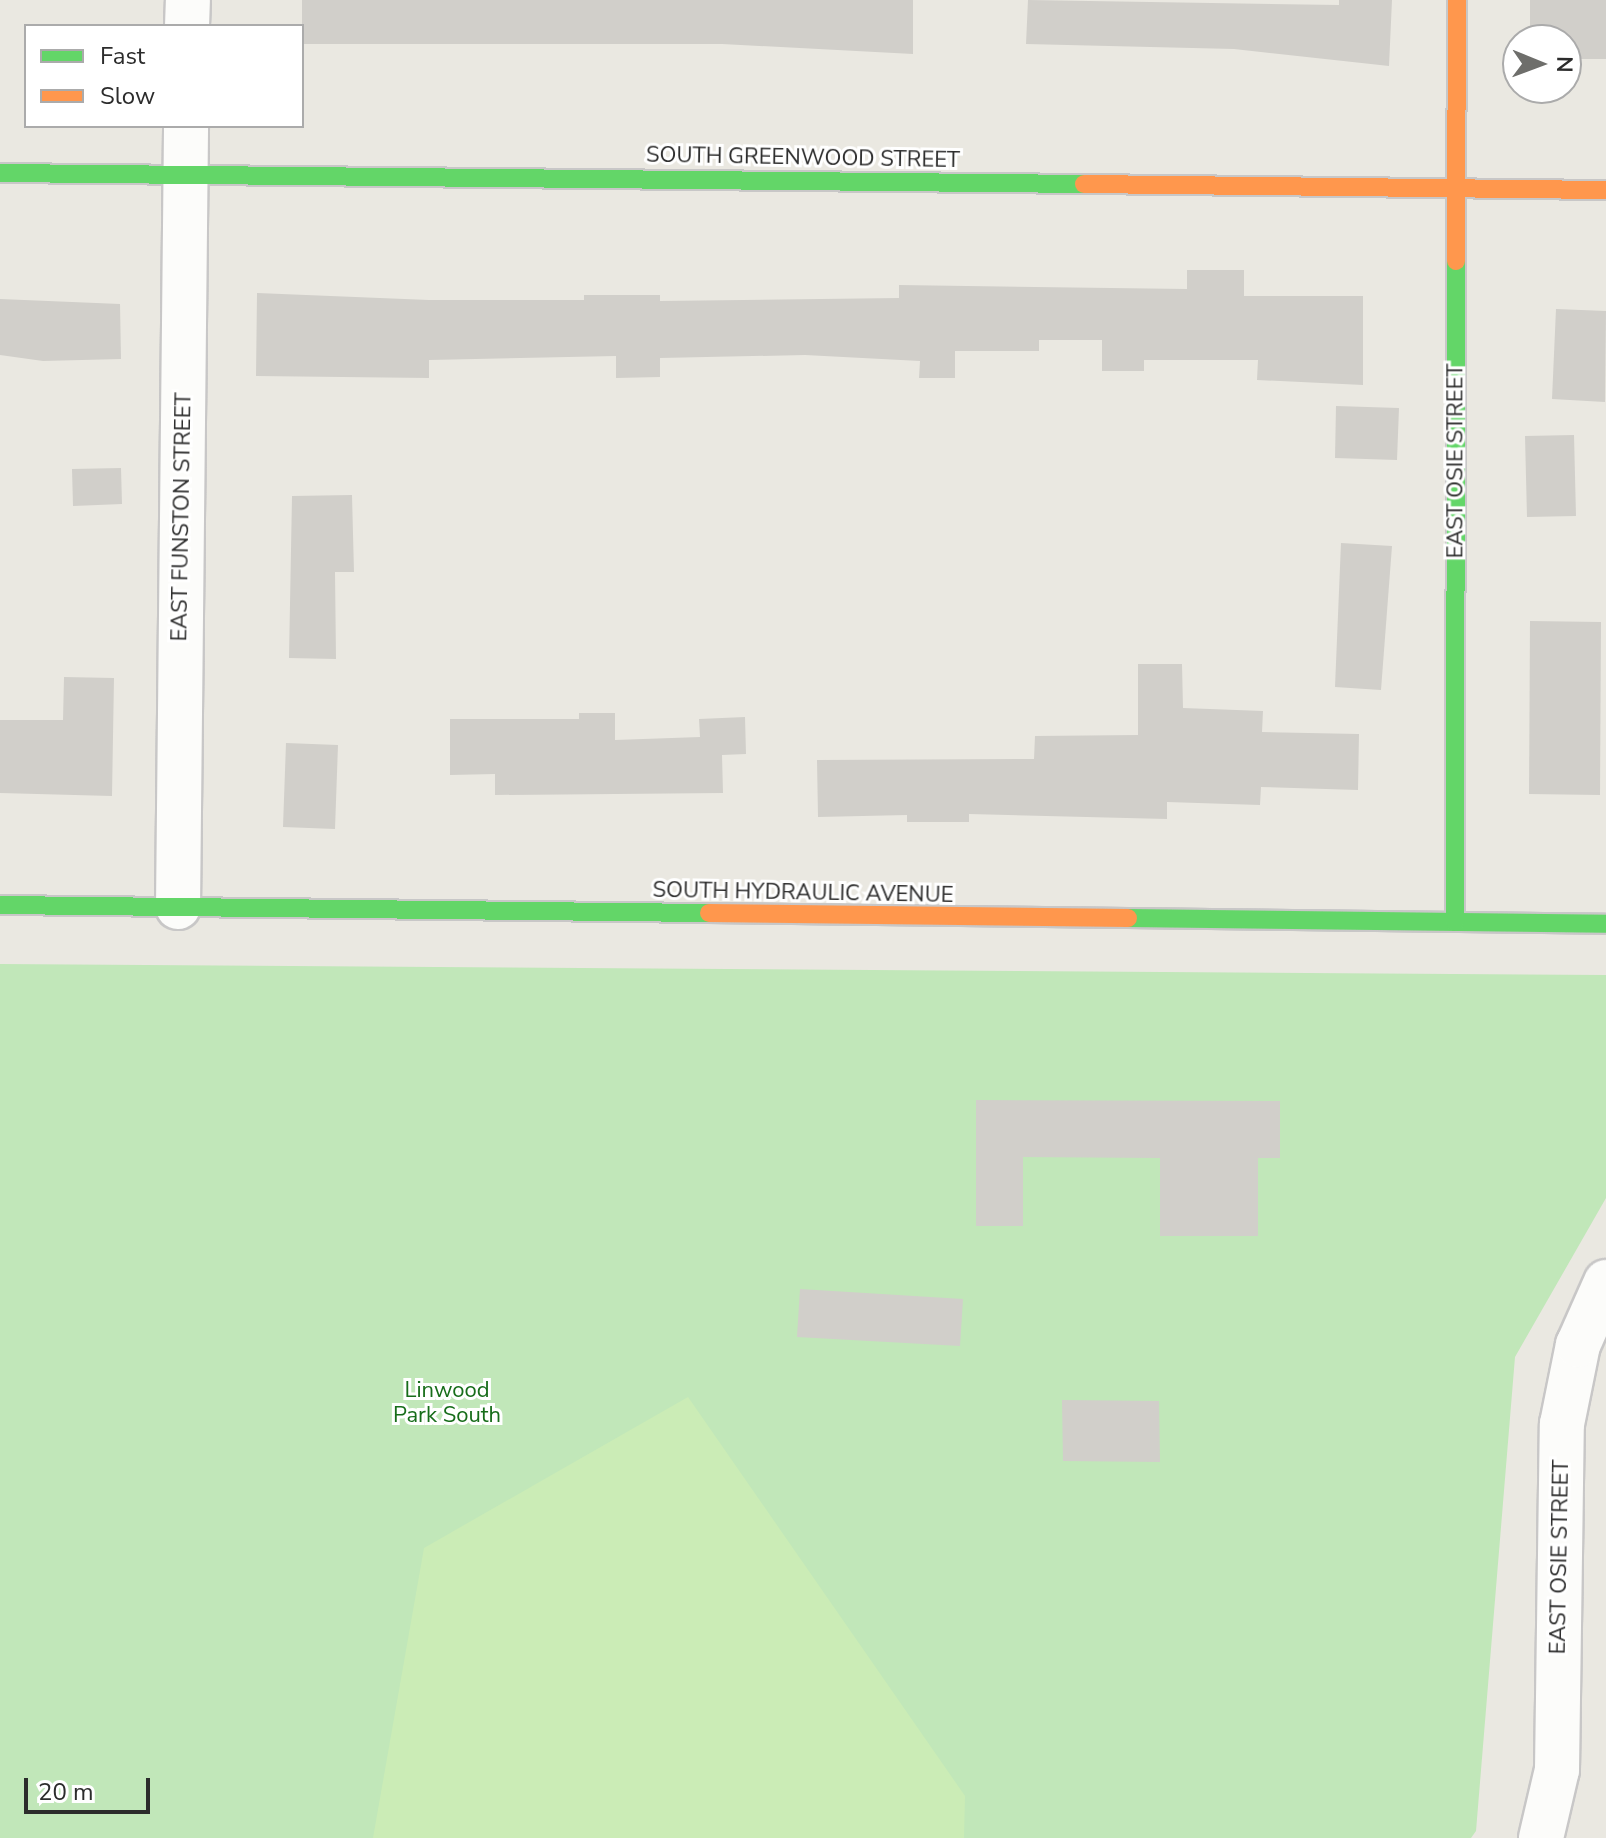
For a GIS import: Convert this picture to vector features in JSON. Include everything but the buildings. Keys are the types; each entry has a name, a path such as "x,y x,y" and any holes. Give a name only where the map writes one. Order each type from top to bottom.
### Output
{"street":[{"path":"187,24 188,0"},
{"name":"EAST OSIE STREET","path":"1455,922 1457,0"},
{"name":"EAST FUNSTON STREET","path":"178,907 186,128"},
{"name":"SOUTH GREENWOOD STREET","path":"0,173 1606,190"},
{"name":"SOUTH HYDRAULIC AVENUE","path":"0,905 1606,924"},
{"name":"EAST OSIE STREET","path":"1541,1838 1557,1770 1562,1424 1578,1345 1606,1282"}],"green space":[{"name":"Linwood Park South","path":"0,964 1606,975 1606,1198 1515,1357 1476,1831 1471,1838 0,1838"},
{"path":"688,1397 965,1796 964,1838 373,1838 424,1548"}],"traffic: fast":[{"path":"0,173 1084,184"},
{"path":"1455,922 1456,261"},
{"path":"0,905 709,913"},
{"path":"1128,918 1606,924"}],"traffic: slow":[{"path":"1456,261 1457,0"},
{"path":"1084,184 1606,190"},
{"path":"709,913 1128,918"}]}
